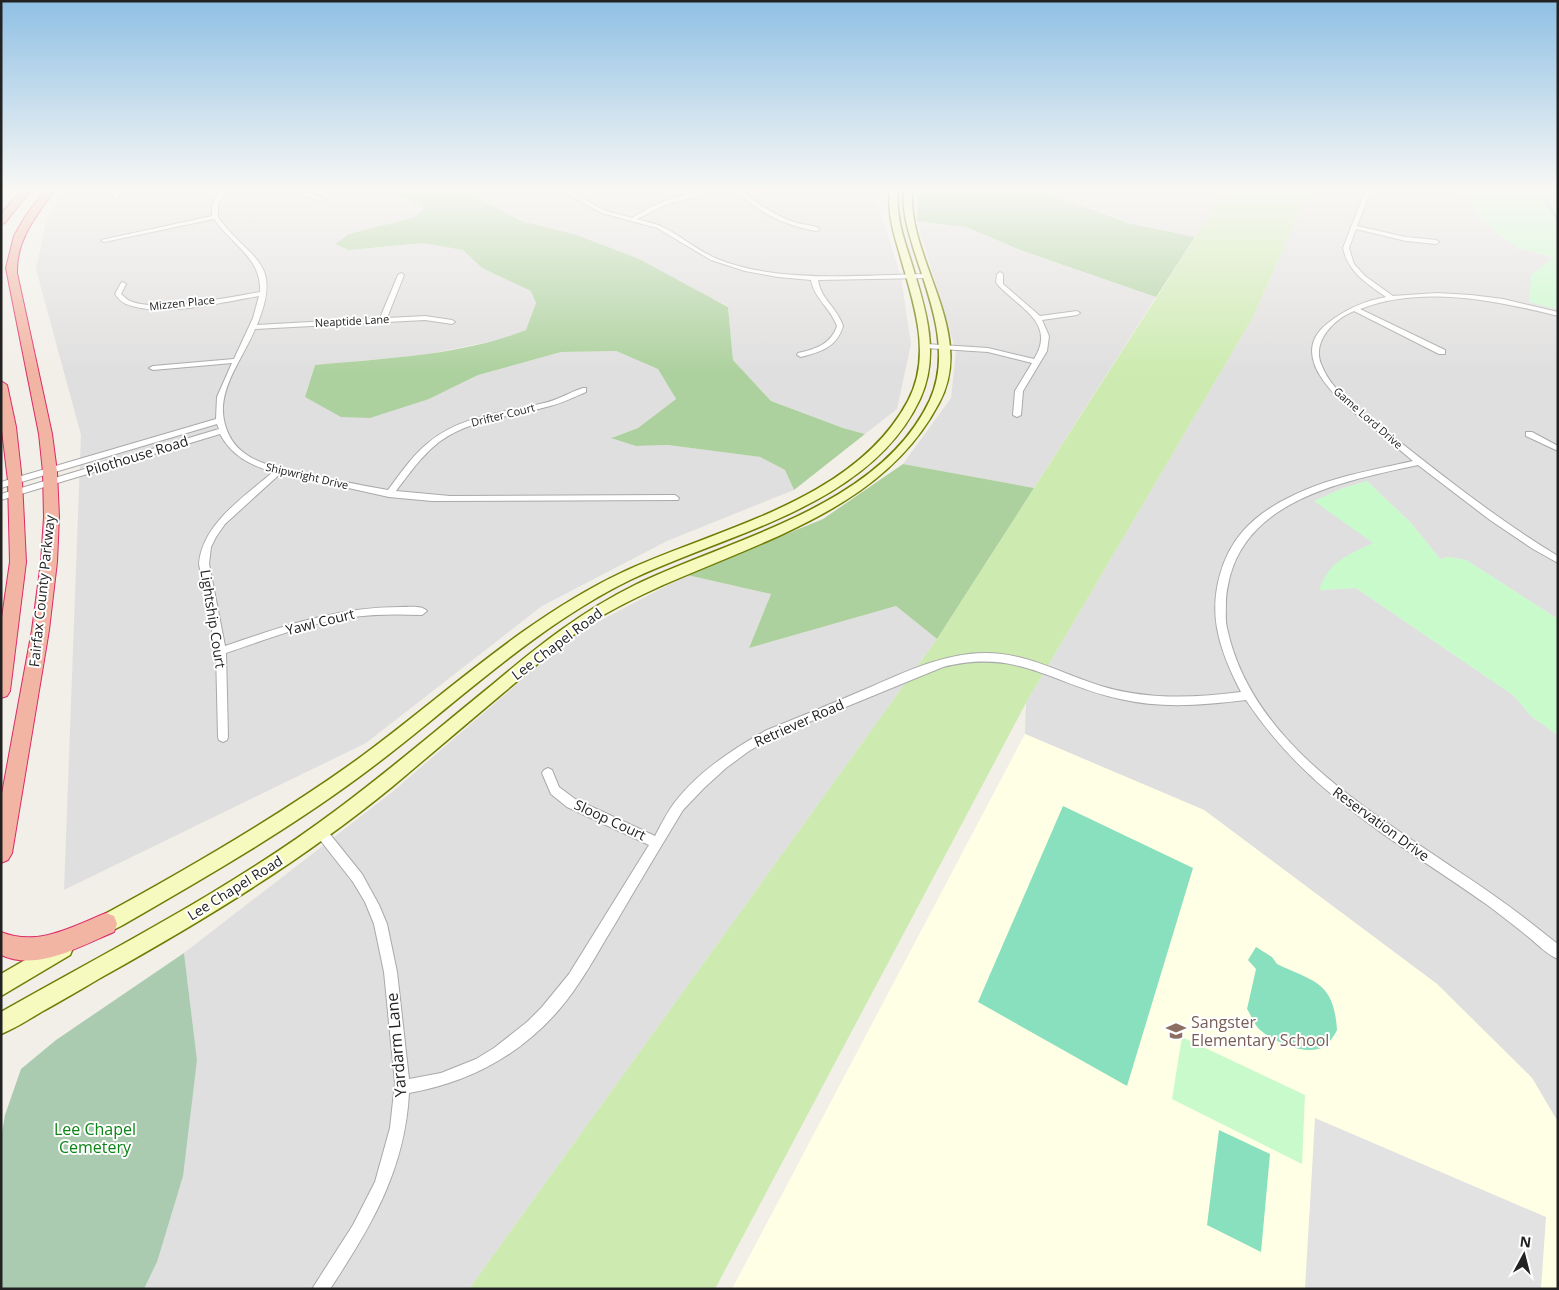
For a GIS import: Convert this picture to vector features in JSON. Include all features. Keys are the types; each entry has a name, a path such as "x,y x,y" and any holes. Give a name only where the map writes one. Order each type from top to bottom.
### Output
{"highway":[{"name":"Fairfax County Parkway","path":"1,854 22,744 42,618 49,556 52,502 51,476 37,390 11,269 14,251"},
{"name":"Fairfax County Parkway","path":"1,385 9,427 8,489 18,562 1,691"},
{"path":"1,943 17,950 31,950 51,946 106,924"}],"main road":[{"name":"Lee Chapel Road","path":"1,986 75,940 106,924 314,800 418,723 530,635 595,593 662,560 791,506 839,480 857,467 895,430 912,405 924,373 926,346 924,326 903,251"},
{"name":"Lee Chapel Road","path":"1,1024 208,906 272,866 321,832 406,766 566,633 599,611 672,574 803,518 845,496 882,470 912,438 935,401 944,371 946,346 943,330 919,251"},
{"path":"662,560 672,574"}],"street":[{"name":"Shipwright Drive","path":"246,251 257,263 263,279 263,293 261,305 252,327 235,361 220,398 219,420 222,431 234,448 244,457 279,471 389,494 450,499 675,498"},
{"path":"700,251 728,264 766,274 814,278 926,276"},
{"path":"1347,251 1349,260 1364,278 1392,298"},
{"path":"1000,274 999,282 1001,286 1038,318 1045,332 1046,341 1043,351 1019,391 1016,415"},
{"path":"383,320 401,275"},
{"path":"801,355 820,351 836,336 840,326 834,313 818,296 814,278"},
{"name":"Mizzen Place","path":"123,284 118,294 122,300 130,304 146,307 173,306 263,293"},
{"name":"Game Lord Drive","path":"1558,314 1521,304 1472,297 1440,295 1392,298 1354,309 1335,320 1320,336 1315,346 1317,363 1329,384 1344,399 1419,462 1496,520 1558,560"},
{"path":"1354,309 1442,352"},
{"path":"1038,318 1077,313"},
{"name":"Neaptide Lane","path":"252,327 432,318 452,322"},
{"path":"926,346 988,350 1036,362"},
{"path":"153,368 235,361"},
{"name":"Drifter Court","path":"389,494 426,448 453,430 486,417 560,402 583,390"},
{"name":"Pilothouse Road","path":"51,476 219,420"},
{"name":"Pilothouse Road","path":"51,476 222,431"},
{"path":"1529,434 1558,449"},
{"name":"Reservation Drive","path":"1419,462 1350,477 1303,493 1276,508 1262,519 1240,543 1232,556 1222,584 1221,616 1228,650 1248,695 1269,725 1333,790 1368,818 1508,913 1558,953"},
{"name":"Lightship Court","path":"223,736 221,651 204,564 206,546 222,522 279,471"},
{"path":"8,489 51,476"},
{"name":"Yawl Court","path":"221,651 312,622 341,615 371,611 422,611"},
{"name":"Retriever Road","path":"403,1087 440,1080 484,1062 506,1049 538,1023 574,979 679,806 700,782 723,762 771,733 952,660 985,657 1022,661 1048,668 1101,690 1150,700 1186,702 1248,695"},
{"name":"Sloop Court","path":"548,774 555,790 571,803 656,842"},
{"name":"Yardarm Lane","path":"320,1289 352,1242 380,1188 388,1168 398,1127 403,1087 390,974 376,911 362,882 345,858 321,832"}],"shaded area":[{"path":"40,251 464,251 482,268 531,291 537,303 526,330 502,339 424,355 315,365 305,397 429,399 478,375 561,352 616,351 658,369 676,399 638,428 612,437 636,446 668,445 760,457 785,470 794,490 667,541 542,606 366,743 64,890 81,435 36,269"},
{"path":"611,251 893,251 901,277 911,344 897,409 865,434 843,428 771,401 733,360 728,306"},
{"path":"926,251 1024,251 1156,297 1034,488 903,464 951,398 956,352"},
{"path":"1282,251 1530,251 1558,259 1558,619 1466,560 1449,557 1440,559 1411,523 1367,481 1341,489 1315,501 1374,543 1320,590 1356,588 1513,695 1532,717 1558,735 1558,1122 1532,1078 1437,984 1204,810 1025,734 1026,703 1253,317"},
{"path":"687,575 771,594 749,648 896,606 937,639 469,1289 144,1289 157,1262 197,1060 184,953 391,793 575,634"},
{"name":"Sangster Elementary School","path":"1025,734 1204,810 1437,984 1532,1078 1558,1122 1558,1289 732,1289"},
{"path":"1315,1118 1546,1217 1541,1289 1305,1289"}],"green space":[{"path":"464,251 619,251 639,259 728,307 733,360 771,401 843,428 865,434 794,490 785,470 760,457 668,445 636,446 611,438 638,428 676,399 658,369 616,351 561,352 478,375 429,399 370,418 341,417 305,397 315,365 448,351 501,339 526,330 536,303 531,291 482,268"},
{"path":"1024,251 1186,251 1156,297"},
{"path":"1186,251 1282,251 1253,317 1026,703 715,1289 469,1289 937,639"},
{"path":"1531,251 1558,251 1558,303 1556,309 1529,302 1531,275 1554,257"},
{"path":"903,464 1034,488 937,639 896,606 749,648 771,594 687,575 823,519"},
{"path":"1367,481 1411,523 1440,559 1449,557 1466,560 1558,619 1558,735 1532,717 1513,695 1356,588 1319,590 1323,580 1334,565 1373,543 1314,501 1341,489"},
{"path":"1063,806 1193,868 1127,1086 978,1002"},
{"path":"1256,947 1272,957 1277,964 1312,980 1327,993 1332,1002 1337,1030 1327,1044 1318,1049 1311,1050 1295,1048 1271,1038 1256,1025 1247,1009 1256,969 1248,960"},
{"name":"Lee Chapel Cemetery","path":"184,953 197,1060 183,1176 157,1262 144,1289 1,1289 1,1138 5,1115 21,1069 56,1040"},
{"path":"1182,1037 1305,1095 1302,1164 1172,1099"},
{"path":"1219,1130 1270,1154 1261,1252 1207,1225"}],"place":[{"name":"Sangster Elementary School","path":"1176,1031"}]}
